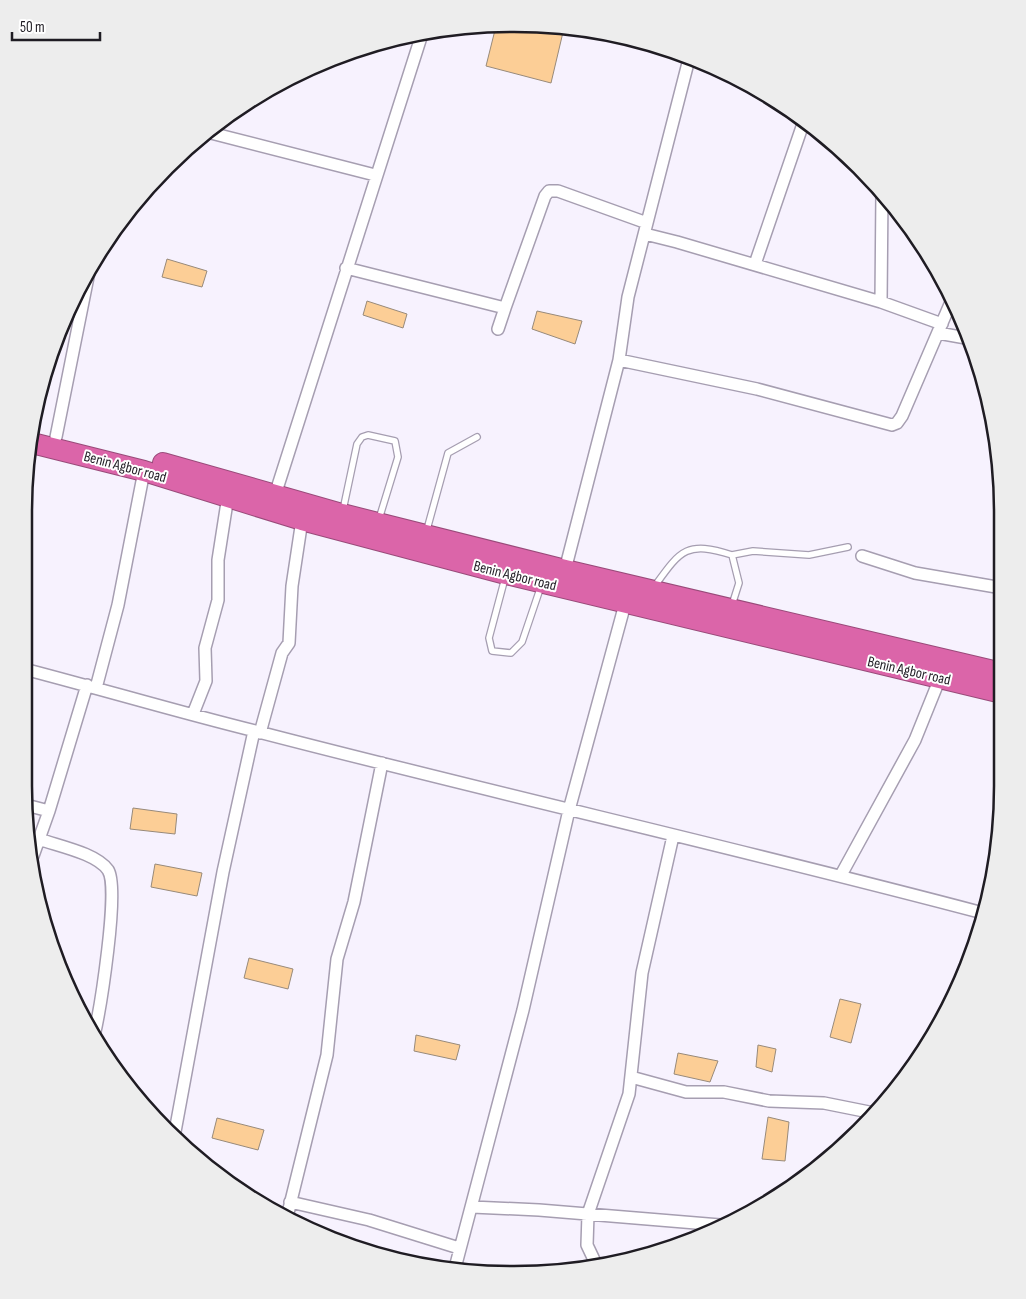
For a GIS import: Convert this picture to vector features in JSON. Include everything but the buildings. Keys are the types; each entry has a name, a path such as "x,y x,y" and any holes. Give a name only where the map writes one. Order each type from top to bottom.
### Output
{"highway":[{"name":"Benin Agbor road","path":"40,432 206,474 275,496 425,535 994,672"},
{"name":"Benin Agbor road","path":"38,445 144,471 302,520 506,574 994,691"}],"street":[{"path":"275,496 375,175 419,42"},
{"path":"566,570 619,360 628,297 687,66"},
{"path":"755,264 801,129"},
{"path":"217,135 375,175"},
{"path":"498,329 549,190 558,190 646,229 881,302 959,335"},
{"path":"881,302 882,205"},
{"path":"346,268 505,308"},
{"path":"56,437 84,296"},
{"path":"619,360 757,390 892,425 897,423 902,416 948,308"},
{"path":"37,846 118,605 144,471"},
{"path":"193,714 206,681 205,648 218,600 218,560 228,496"},
{"path":"176,1128 223,872 257,732 282,653 289,643 292,586 302,520"},
{"path":"862,556 915,573 994,587"},
{"path":"456,1263 523,1010 569,810 625,604"},
{"path":"32,672 257,732 673,836 840,875 977,911"},
{"path":"840,875 915,740 940,678"},
{"path":"288,1210 327,1055 337,959 354,902 382,763"},
{"path":"33,807 49,811"},
{"path":"594,1259 587,1246 588,1214 629,1094 642,972 673,836"},
{"path":"39,839 92,858 108,871 112,880 109,936 96,1024"},
{"path":"631,1077 686,1092 724,1092 769,1101 824,1103 866,1111"},
{"path":"290,1202 369,1220 459,1248"},
{"path":"472,1208 588,1214 708,1225"}],"lane":[{"path":"342,514 358,444 362,437 368,435 395,441 398,448 398,456 378,523"},
{"path":"425,535 448,453 477,437"},
{"path":"652,591 675,557 694,548 714,549 732,555 753,551 809,555 848,547"},
{"path":"731,609 739,583 732,555"},
{"path":"506,574 489,638 492,651 511,653 522,642 542,582"}]}
